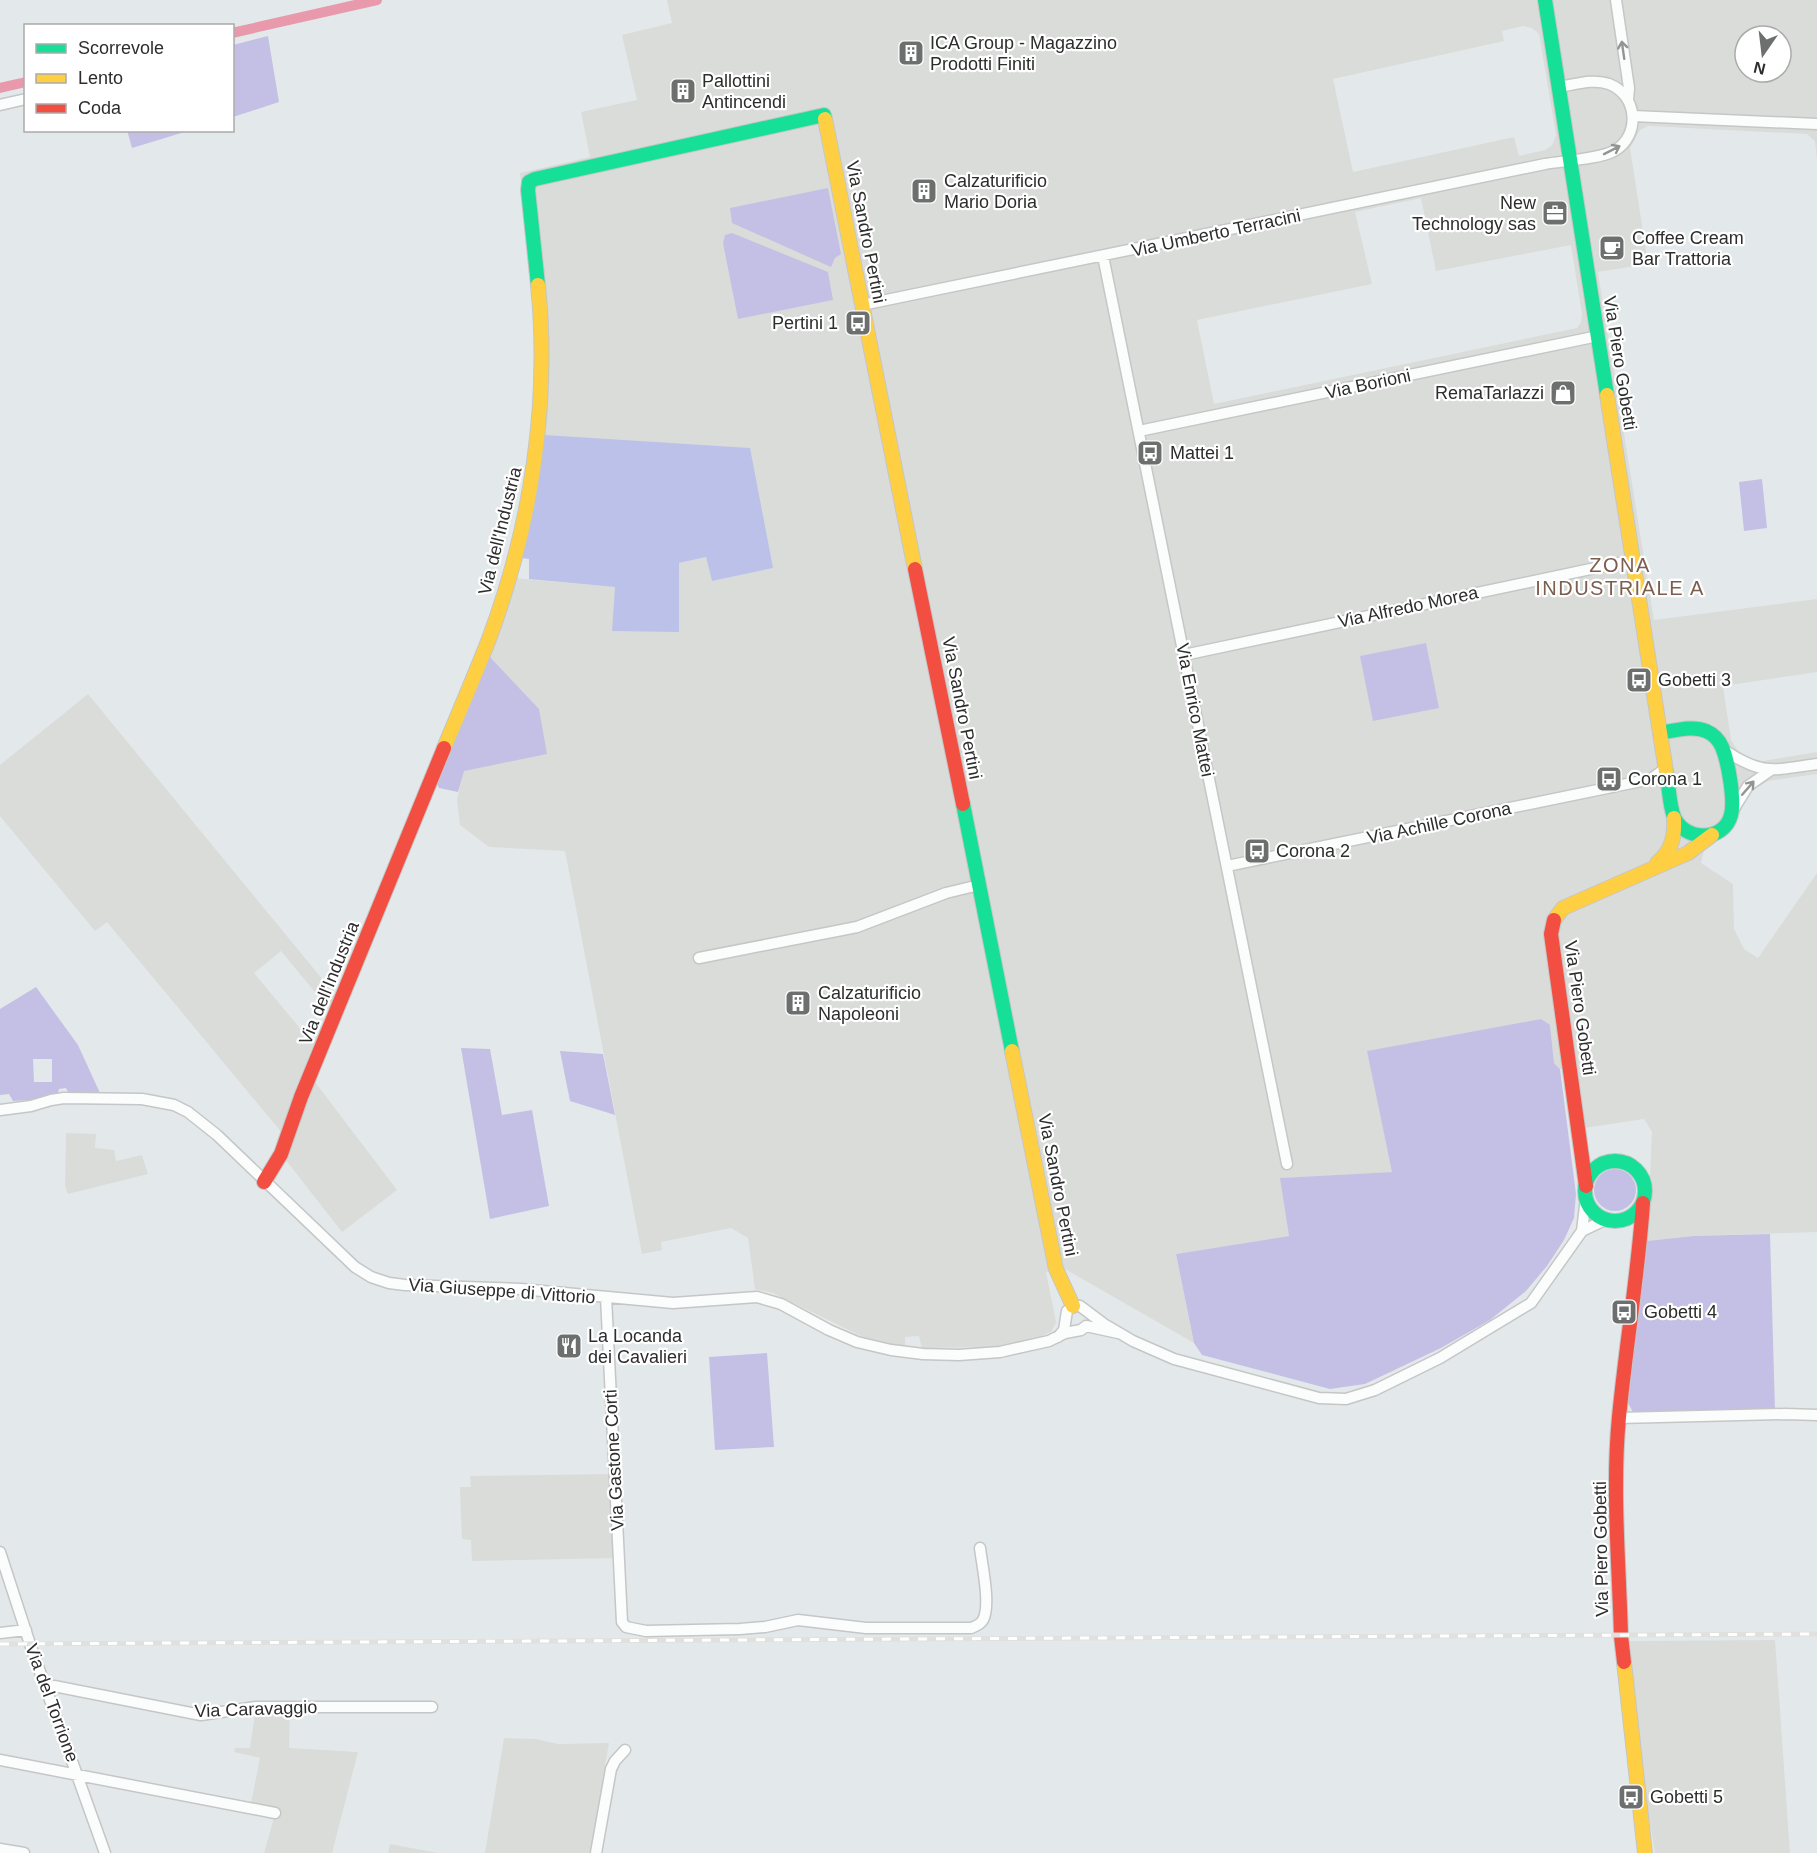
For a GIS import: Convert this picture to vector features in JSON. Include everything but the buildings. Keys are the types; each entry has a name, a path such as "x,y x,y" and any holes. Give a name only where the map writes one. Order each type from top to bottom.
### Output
{"street":[{"name":"Via Piero Gobetti","path":"1545,0 1674,817 1675,843 1664,858 1647,871"},
{"path":"1570,160 1606,154 1615,150 1628,137 1633,123 1628,100 1629,88 1616,0"},
{"path":"1558,87 1601,82 1613,86 1628,100"},
{"path":"0,105 24,99"},
{"name":"Via Sandro Pertini","path":"824,115 1056,1269 1073,1306"},
{"name":"Via dell'Industria","path":"264,1182 281,1154 301,1097 489,638 513,568 536,459 543,354 529,182 824,115"},
{"path":"1633,116 1817,124"},
{"name":"Via Umberto Terracini","path":"862,305 1570,160"},
{"name":"Via Enrico Mattei","path":"1103,256 1287,1164"},
{"name":"Via Borioni","path":"1139,431 1598,336"},
{"name":"Via Alfredo Morea","path":"1184,655 1633,560"},
{"path":"1660,733 1689,729 1706,731 1717,738 1724,750 1731,812"},
{"path":"1724,750 1745,764 1771,770 1817,764"},
{"name":"Via Achille Corona","path":"1227,866 1651,779 1666,768"},
{"path":"1674,817 1680,828 1688,833 1701,837 1712,835 1725,826 1748,786 1771,770"},
{"name":"Via Achille Corona","path":"1651,779 1668,783"},
{"name":"Via Piero Gobetti","path":"1586,1191 1551,927 1563,908 1688,853 1712,835"},
{"path":"699,958 857,927 946,893 979,885"},
{"name":"Via Giuseppe di Vittorio","path":"0,1110 30,1106 60,1098 142,1099 174,1105 201,1120 355,1267 371,1277 389,1283 521,1289 673,1303 757,1297 781,1304 857,1342 923,1354 959,1355 1000,1352 1038,1345 1074,1330 1081,1330 1086,1326"},
{"path":"1579,1135 1592,1151 1609,1161 1624,1162 1636,1169 1644,1182 1645,1196 1635,1214 1623,1220 1611,1220 1582,1231"},
{"path":"1058,1337 1064,1330 1066,1314 1073,1306 1084,1307 1118,1333 1161,1354 1194,1365 1281,1386 1319,1398 1346,1399 1375,1390 1440,1358 1526,1307 1536,1297 1582,1231 1588,1179 1596,1168 1609,1161"},
{"path":"1586,1191 1594,1211 1633,1230 1640,1245"},
{"name":"Via Piero Gobetti","path":"1643,1203 1619,1418 1617,1472 1620,1631 1645,1853"},
{"name":"Via Gastone Corti","path":"606,1297 622,1622 626,1627 646,1631 740,1629 765,1627 798,1620 866,1628 971,1628 979,1625 984,1619 986,1608 980,1548"},
{"path":"1089,1313 1090,1320 1086,1326 1118,1333"},
{"path":"1066,1322 1074,1330"},
{"path":"1619,1418 1785,1414 1817,1416"},
{"name":"Via del Torrione","path":"0,1552 105,1853"},
{"path":"0,1633 26,1630"},
{"name":"Via Caravaggio","path":"46,1689 54,1686 201,1715 256,1707 432,1707"},
{"path":"596,1853 611,1769 625,1750"},
{"path":"0,1760 275,1813"},
{"path":"0,1849 24,1853"}],"shaded area":[{"path":"667,0 1817,0 1817,159 1815,141 1807,134 1648,126 1640,130 1630,148 1648,264 1598,272 1654,620 1817,599 1817,672 1723,686 1731,740 1738,751 1748,758 1763,761 1817,752 1817,774 1768,781 1749,792 1734,827 1704,850 1701,863 1733,884 1734,929 1744,949 1758,958 1817,873 1817,1232 1693,1236 1647,1241 1652,1132 1644,1119 1584,1128 1575,1066 1560,1069 1554,1063 1550,1025 1393,1172 1281,1178 1289,1236 1176,1254 1194,1343 1065,1269 1046,1272 1056,1322 1052,1331 1037,1339 997,1347 922,1348 919,1336 905,1337 905,1347 863,1337 773,1293 755,1289 748,1238 731,1228 661,1242 662,1250 642,1254 565,851 489,847 460,825 457,800 488,655 514,578 615,587 679,632 679,563 706,557 712,581 773,568 532,434 535,313 520,173 590,157 581,112 637,100 622,35 672,23","holes":["1523,26 1532,28 1539,34 1556,135 1552,145 1545,150 1519,156 1514,137 1353,172 1333,79 1504,41 1502,31","1421,198 1436,271 1571,245 1582,314 1577,328 1214,404 1197,320 1372,284 1355,212"]},
{"path":"268,36 279,102 234,117 234,45"},
{"path":"128,132 185,132 132,148"},
{"path":"828,188 841,254 835,258 831,267 732,223 730,208"},
{"path":"732,233 828,272 833,300 738,319 723,243 725,235"},
{"path":"544,435 750,448 773,568 712,581 706,557 679,563 679,632 612,631 615,587 529,579 529,559 521,558"},
{"path":"1762,479 1767,528 1744,531 1739,482"},
{"path":"1426,643 1439,708 1373,721 1360,656"},
{"path":"488,655 539,709 547,754 464,771 458,792 439,788 437,784"},
{"path":"88,694 337,997 315,1082 397,1190 342,1232 285,1159 282,1133 107,922 95,931 0,816 0,765","holes":["281,951 329,1009 313,1044 254,973"]},
{"path":"36,987 78,1045 100,1093 68,1092 66,1088 59,1089 58,1093 30,1100 13,1101 9,1094 0,1095 0,1009","holes":["33,1059 52,1059 52,1082 34,1082"]},
{"path":"1541,1019 1550,1025 1554,1063 1560,1069 1576,1194 1574,1218 1564,1240 1547,1266 1526,1291 1490,1320 1441,1348 1365,1384 1330,1389 1202,1355 1194,1343 1176,1254 1289,1236 1280,1178 1392,1172 1367,1051"},
{"path":"461,1048 490,1049 502,1115 532,1110 549,1206 490,1219"},
{"path":"560,1051 603,1054 615,1115 570,1101"},
{"path":"66,1133 96,1134 95,1148 114,1150 116,1161 142,1155 148,1174 68,1194 65,1186"},
{"path":"1615,1169 1630,1175 1636,1190 1630,1205 1615,1211 1600,1205 1594,1190 1600,1175"},
{"path":"1770,1234 1775,1410 1634,1414 1628,1403 1647,1241 1693,1236"},
{"path":"767,1353 774,1447 715,1450 709,1357"},
{"path":"611,1474 615,1558 472,1561 471,1540 462,1539 460,1487 471,1487 470,1476"},
{"path":"1775,1640 1790,1853 1655,1853 1647,1806 1629,1641"},
{"path":"256,1707 290,1707 289,1748 358,1752 332,1853 264,1853 275,1814 250,1808 260,1758 234,1752 235,1748 250,1748"},
{"path":"504,1738 535,1739 558,1744 609,1743 605,1765 611,1769 596,1853 485,1853"},
{"path":"390,1844 438,1853 388,1853"}],"waterway":[{"path":"234,33 377,0"},
{"path":"0,88 24,82"}],"railway":[{"path":"0,1644 1817,1634"}],"traffic: fast":[{"path":"1545,0 1607,395"},
{"path":"538,285 529,182 824,115 825,119"},
{"path":"1660,733 1695,728 1706,731 1719,742 1726,761 1731,791 1732,808 1727,824 1721,830 1704,836 1687,831 1679,825 1672,812 1666,771"},
{"path":"963,804 1012,1051"},
{"path":"1615,1161 1636,1170 1645,1191 1636,1212 1615,1221 1594,1212 1585,1191 1594,1170 1615,1161"}],"traffic: slow":[{"path":"825,119 915,569"},
{"path":"444,748 489,639 504,596 526,509 539,420 541,330 538,285"},
{"path":"1607,395 1666,771"},
{"path":"1657,863 1672,843 1674,818"},
{"path":"1554,920 1563,908 1688,853 1712,835"},
{"path":"1012,1051 1056,1269 1073,1306"},
{"path":"1624,1662 1645,1853"}],"traffic: jam":[{"path":"915,569 963,804"},
{"path":"264,1182 281,1154 301,1097 444,748"},
{"path":"1554,920 1551,934 1586,1186"},
{"path":"1624,1662 1617,1526 1617,1444 1643,1203"}],"place":[{"name":"ICA Group - Magazzino Prodotti Finiti","path":"911,53"},
{"name":"Pallottini Antincendi","path":"683,91"},
{"name":"Calzaturificio Mario Doria","path":"924,191"},
{"name":"New Technology sas","path":"1555,213"},
{"name":"Coffee Cream Bar Trattoria","path":"1612,248"},
{"name":"Pertini 1","path":"858,323"},
{"name":"RemaTarlazzi","path":"1563,393"},
{"name":"Mattei 1","path":"1150,453"},
{"name":"Gobetti 3","path":"1639,680"},
{"name":"Corona 1","path":"1609,779"},
{"name":"Corona 2","path":"1257,851"},
{"name":"Calzaturificio Napoleoni","path":"798,1003"},
{"name":"Gobetti 4","path":"1624,1312"},
{"name":"La Locanda dei Cavalieri","path":"569,1346"},
{"name":"Gobetti 5","path":"1631,1797"}],"district":[{"name":"ZONA INDUSTRIALE A","path":"1620,576"}]}
